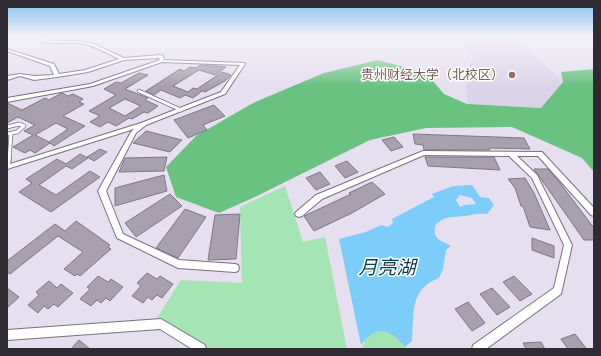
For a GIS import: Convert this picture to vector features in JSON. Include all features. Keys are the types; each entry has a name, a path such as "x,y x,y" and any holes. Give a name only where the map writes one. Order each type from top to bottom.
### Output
{"street":[{"path":"15,53 52,65 56,76"},
{"path":"110,53 123,59"},
{"path":"7,78 20,74 34,78 86,72 123,59 161,56 162,61"},
{"path":"7,100 91,85 162,61 242,64 223,93 144,124 7,167"},
{"path":"144,124 134,132 102,191 120,236 178,264 235,268"},
{"path":"299,214 319,197 423,153 540,154 594,213"},
{"path":"477,349 558,291 568,245 535,177 511,154"},
{"path":"7,335 161,324 201,349"}],"lane":[{"path":"139,90 181,110"},
{"path":"7,127 19,124 24,126 20,131 9,134 7,167"}],"shaded area":[{"name":"贵州财经大学（北校区）","path":"470,53 532,53 564,82 541,108 467,104 467,69 473,58"}],"green space":[{"path":"378,60 426,73 444,94 467,104 541,108 563,82 561,72 594,69 594,172 582,158 512,127 426,128 370,140 257,196 219,213 176,197 166,167 196,136 253,103 324,73"},
{"path":"285,186 303,242 325,237 347,349 207,349 157,318 181,280 242,283 240,207"},
{"path":"383,331 396,337 406,349 362,349 370,334 373,332"}],"water":[{"name":"月亮湖","path":"472,185 480,197 489,198 494,205 487,214 450,217 436,224 435,233 438,239 451,246 446,250 443,269 439,278 429,283 422,289 418,296 415,304 412,341 405,347 394,336 383,331 372,334 361,345 339,239 366,232 381,225 388,227 393,223 392,219 434,197 432,194 453,186","holes":["460,195 472,198 476,204 464,205 460,207 456,200"]}],"building":[{"path":"200,65 226,67 215,75 199,70 173,86 188,92 193,88 197,89 222,72 231,75 225,81 205,92 202,91 193,98 185,95 180,98 161,90 154,95 146,91 180,69 184,71 190,67 196,68"},
{"path":"139,73 148,75 125,89 148,98 145,100 158,106 148,113 144,112 132,119 129,118 116,126 108,122 100,127 90,122 100,116 89,111 116,95 104,89 116,82 121,83","holes":["125,99 141,106 125,116 109,108"]},
{"path":"62,93 68,96 73,94 83,99 79,102 84,104 63,116 85,126 54,146 50,143 35,153 30,150 25,153 13,147 33,135 24,131 35,125 18,117 7,123 7,103 22,110 45,98 49,100","holes":["56,123 68,129 49,142 35,135"]},
{"path":"214,105 225,116 203,125 207,130 188,138 174,120"},
{"path":"146,131 182,140 170,152 133,143"},
{"path":"413,134 524,138 530,149 489,148 490,150 424,150 423,145 415,144"},
{"path":"394,137 403,147 391,151 382,140"},
{"path":"100,149 107,152 94,161 87,157"},
{"path":"80,154 88,158 72,169 66,166 39,185 56,195 90,171 100,177 51,212 19,192 32,183 26,179 57,159 66,164"},
{"path":"167,157 164,171 119,172 125,158"},
{"path":"425,157 494,157 500,170 428,166"},
{"path":"347,161 358,172 345,178 335,166"},
{"path":"534,169 548,169 560,183 594,228 594,240 584,240"},
{"path":"320,172 330,184 316,190 306,178"},
{"path":"164,175 167,191 115,206 115,188"},
{"path":"525,178 534,193 550,230 530,227 515,188 508,179"},
{"path":"372,182 385,194 352,213 314,231 304,216 351,194 349,193"},
{"path":"170,194 182,206 136,237 125,223"},
{"path":"185,209 206,217 178,258 156,248"},
{"path":"240,214 236,259 208,260 215,215"},
{"path":"76,221 110,245 108,247 111,249 80,276 77,274 75,276 64,269 83,252 58,236 10,274 7,272 7,261 55,224 65,231"},
{"path":"532,238 554,246 554,258 532,250"},
{"path":"147,273 157,279 160,276 173,284 162,298 157,295 152,300 148,297 143,303 132,296 141,286 137,283"},
{"path":"98,276 108,282 111,279 123,287 110,301 106,298 101,303 97,300 91,306 80,299 90,289 87,287"},
{"path":"514,276 532,294 520,301 503,282"},
{"path":"49,281 57,288 61,284 73,293 58,307 54,304 48,309 44,306 38,313 28,305 39,295 36,292"},
{"path":"7,288 19,297 7,308"},
{"path":"492,288 510,307 497,315 480,294"},
{"path":"468,302 485,323 472,331 455,309"},
{"path":"575,334 587,349 568,349 561,339"},
{"path":"79,340 90,349 71,349"},
{"path":"541,342 545,349 526,349 523,343"}],"place":[{"name":"贵州财经大学（北校区）","path":"512,75"}]}
